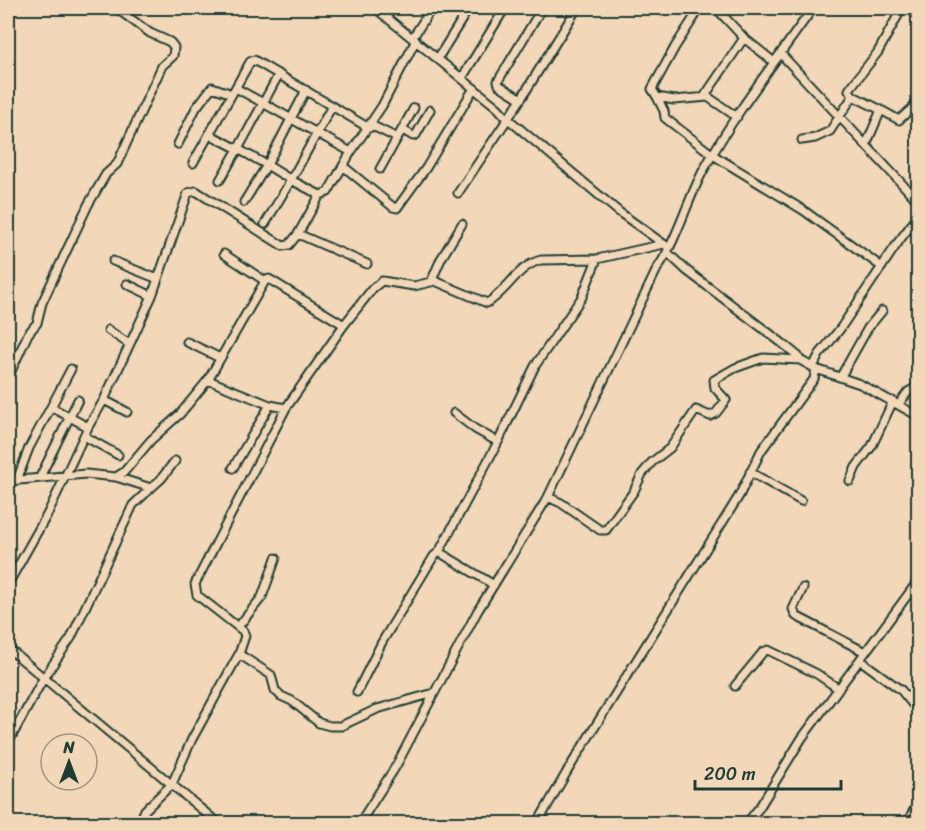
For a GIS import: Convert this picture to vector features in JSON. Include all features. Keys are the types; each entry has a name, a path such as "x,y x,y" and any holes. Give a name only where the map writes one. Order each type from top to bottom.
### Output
{"street":[{"path":"8,378 28,334 37,323 42,303 79,223 106,174 117,164 162,66 172,56 174,47 170,42 150,33 116,8"},
{"path":"375,8 498,108 619,212 667,248 686,270 782,343 800,360 812,367 841,376 896,403 918,417"},
{"path":"8,584 48,513 152,296 188,193 196,191 279,245 289,245 298,234 320,195 328,192 351,152 370,126 432,8"},
{"path":"438,58 469,8"},
{"path":"462,78 505,8"},
{"path":"521,99 499,86 498,81 542,8"},
{"path":"458,193 521,99 577,8"},
{"path":"700,8 652,89 664,111 665,118 713,155 786,198 882,267"},
{"path":"716,8 744,38 774,62"},
{"path":"359,824 396,766 477,612 548,497 702,174 737,117 813,8"},
{"path":"902,8 878,52 849,90 853,96 899,120 918,103"},
{"path":"704,97 744,38"},
{"path":"781,54 918,201"},
{"path":"192,163 250,62 254,60 332,106 397,138"},
{"path":"220,180 279,74"},
{"path":"178,144 196,108 212,87 234,91 264,103 351,152"},
{"path":"343,166 397,208 426,168 474,88"},
{"path":"244,202 267,165 306,90"},
{"path":"802,140 815,138 830,131 853,96"},
{"path":"657,97 674,100 704,97 737,117"},
{"path":"265,224 332,106"},
{"path":"380,169 414,108"},
{"path":"403,130 416,135 430,110"},
{"path":"866,145 881,110"},
{"path":"209,134 320,195"},
{"path":"537,824 567,770 739,496 771,436 814,379 812,367 918,218"},
{"path":"431,282 441,259 462,224"},
{"path":"298,234 367,264"},
{"path":"139,824 146,810 172,784 192,739 239,654 245,636 238,627 197,595 195,584 286,408 373,288 382,281 405,286 435,281 487,303 533,262 597,259 667,248"},
{"path":"224,255 345,325"},
{"path":"357,692 382,642 434,556 439,552 498,442 535,366 582,297 597,259"},
{"path":"113,261 158,279"},
{"path":"116,477 124,472 151,440 180,414 208,380 266,281"},
{"path":"127,284 152,296"},
{"path":"841,376 868,328 882,311"},
{"path":"108,330 129,344"},
{"path":"187,342 220,358"},
{"path":"548,497 561,503 600,530 606,530 634,490 642,474 652,462 670,448 696,410 710,416 716,413 726,400 715,388 714,380 735,368 763,358 800,360"},
{"path":"17,480 29,448 71,369"},
{"path":"208,380 270,405 286,408"},
{"path":"850,481 856,467 872,446 896,403 918,386"},
{"path":"104,399 127,412"},
{"path":"40,477 78,400"},
{"path":"233,468 270,405"},
{"path":"51,407 88,427"},
{"path":"454,413 475,429 498,442"},
{"path":"84,436 118,455"},
{"path":"8,743 43,679 70,638 133,505 161,479 175,461"},
{"path":"750,472 801,501"},
{"path":"8,481 86,474 116,477 150,489"},
{"path":"439,552 494,585"},
{"path":"238,627 262,597 276,558"},
{"path":"746,824 773,787 788,758 918,581"},
{"path":"803,588 794,609 795,616 866,652"},
{"path":"8,648 219,823"},
{"path":"735,686 763,652 768,650 817,674 839,689"},
{"path":"239,654 271,675 275,690 281,696 292,701 319,723 330,726 341,726 377,709 434,693"},
{"path":"860,660 902,690 918,711"},
{"path":"906,824 918,803"}]}
